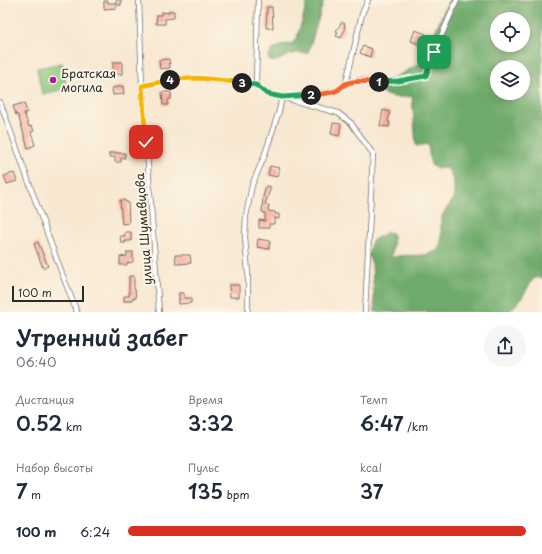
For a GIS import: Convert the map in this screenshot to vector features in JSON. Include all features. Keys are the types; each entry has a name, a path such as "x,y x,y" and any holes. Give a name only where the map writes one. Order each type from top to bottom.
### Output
{"street":[{"name":"улица Шумавцова","path":"140,0 142,86 159,312"},
{"path":"256,85 258,0"},
{"path":"346,83 362,14 368,0"},
{"path":"282,97 326,94 337,90 346,83 361,80 372,82 398,81 426,76 434,52 457,0"},
{"path":"142,86 180,78 207,78 256,85 267,94 338,113 351,123 374,154 366,312"},
{"path":"248,312 248,273 245,237 246,216 252,185 264,157 282,97"},
{"path":"0,102 35,195 47,235 77,312"}],"green space":[{"path":"308,0 324,0 308,53 294,53 278,60 270,61 268,58 273,49 286,44 290,45 297,38"},
{"path":"449,0 542,0 542,279 539,277 533,279 521,299 509,312 375,312 372,264 368,255 373,240 388,232 392,233 394,239 392,258 397,256 424,255 434,252 440,246 442,218 453,199 454,194 453,180 447,168 432,166 428,144 416,146 412,96 388,96 380,91 378,87 421,63"},
{"path":"62,63 67,89 42,94 37,68"}],"building":[{"path":"116,0 121,0 121,5 116,5 116,8 104,9 104,1 108,1 108,3 116,3"},
{"path":"267,7 272,7 273,28 266,28"},
{"path":"169,11 174,11 174,18 165,19 165,24 156,24 157,15 161,15 161,12 169,13"},
{"path":"342,22 345,24 345,29 341,38 336,36 338,32 336,31"},
{"path":"415,30 426,34 421,45 411,41"},
{"path":"363,46 372,49 370,57 360,53"},
{"path":"169,59 170,68 160,69 159,60"},
{"path":"113,62 122,62 122,74 113,74"},
{"path":"123,86 124,94 113,95 112,88"},
{"path":"162,92 171,92 171,99 168,100 168,105 163,105"},
{"path":"24,103 27,112 24,113 29,127 32,126 34,131 31,132 35,145 28,148 18,115 16,115 13,106"},
{"path":"383,110 390,112 388,122 390,122 389,127 380,126"},
{"path":"333,123 341,124 339,136 331,134"},
{"path":"109,153 125,153 125,158 121,158 121,162 115,162 115,157 109,157"},
{"path":"270,166 279,168 277,177 268,175"},
{"path":"14,173 17,181 7,184 4,176"},
{"path":"266,186 271,187 265,204 269,205 268,211 279,214 279,219 274,218 274,224 269,224 269,228 259,228 259,220 265,221 265,213 262,212 263,197"},
{"path":"120,200 125,200 125,202 128,202 129,223 122,224"},
{"path":"125,232 131,232 131,241 121,243 120,236 125,236"},
{"path":"258,239 270,241 269,249 257,247"},
{"path":"38,242 48,266 43,268 34,244"},
{"path":"127,252 133,252 133,262 127,263 127,265 120,265 120,257 127,256"},
{"path":"175,255 190,255 191,263 176,264"},
{"path":"129,276 134,276 136,298 131,299 131,301 124,301 124,296 129,296"},
{"path":"229,285 239,285 239,297 230,297"},
{"path":"179,293 184,293 184,298 191,298 191,303 179,304"}],"place":[{"name":"Братская могила","path":"53,80"}],"route":[{"path":"146,142 142,86 180,78 207,78 256,85 267,94 282,97 326,94 337,90 346,83 361,80 372,82 398,81 426,76 434,52"}]}
